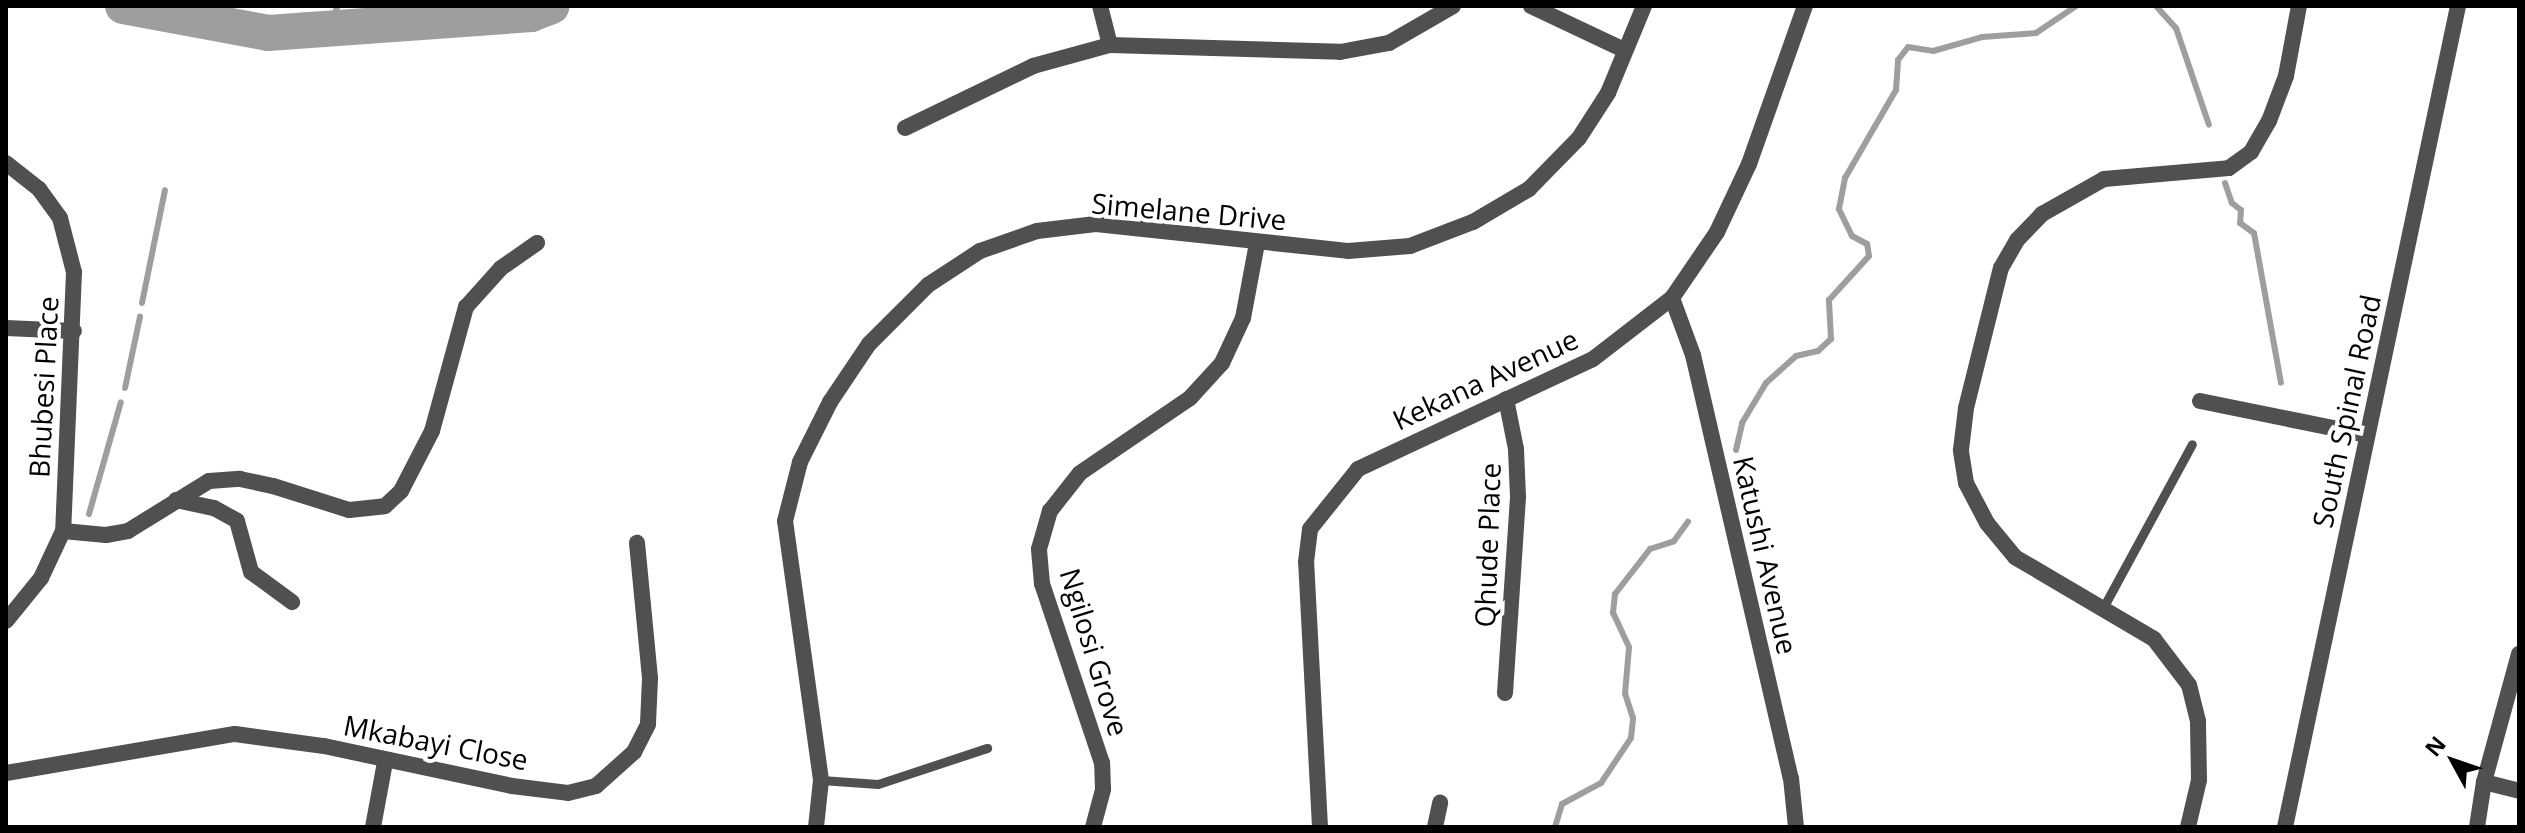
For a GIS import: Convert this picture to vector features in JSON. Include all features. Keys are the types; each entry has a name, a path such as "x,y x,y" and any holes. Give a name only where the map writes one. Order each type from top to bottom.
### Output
{"street":[{"path":"1100,6 1110,45"},
{"path":"905,128 1033,66 1110,45 1340,52 1389,43 1453,6"},
{"path":"1531,6 1547,18 1624,50"},
{"name":"Simelane Drive","path":"816,827 821,780 785,521 800,462 830,402 869,344 928,285 980,251 1037,231 1096,224 1348,251 1410,246 1473,222 1529,189 1579,138 1608,93 1644,6"},
{"name":"Kekana Avenue","path":"1320,827 1306,562 1310,529 1358,469 1593,359 1672,298 1717,232 1749,164 1805,6"},
{"path":"2188,827 2199,780 2198,721 2189,685 2154,639 2104,606 2015,557 1987,523 1966,483 1961,450 1966,408 2001,268 2017,240 2042,214 2093,184 2229,168 2251,152 2269,121 2286,76 2299,6"},
{"name":"South Spinal Road","path":"2285,827 2458,6"},
{"name":"Bhubesi Place","path":"6,163 39,189 60,218 74,272 74,331 63,531 41,578 6,621"},
{"path":"63,531 128,531 209,481 240,479 349,510 385,506 401,491 432,431 466,307 501,268 537,243"},
{"name":"Ngilosi Grove","path":"1093,827 1103,789 1102,763 1042,584 1039,549 1050,511 1080,473 1190,398 1222,363 1243,318 1257,243"},
{"name":"Katushi Avenue","path":"1672,298 1693,355 1791,778 1796,827"},
{"path":"6,328 74,331"},
{"name":"Qhude Place","path":"1505,693 1518,497 1516,449 1506,399"},
{"path":"2200,401 2367,435"},
{"path":"176,500 214,508 237,521 251,572 292,602"},
{"name":"Mkabayi Close","path":"6,773 235,734 324,746 385,762 568,793 596,786 634,752 648,724 650,678 637,543"},
{"path":"2477,827 2484,782 2519,654"},
{"path":"373,827 385,762"},
{"path":"2484,782 2519,791"},
{"path":"1435,827 1440,803"}],"lane":[{"path":"2104,606 2192,444"},
{"path":"821,780 878,784 987,748"}],"waterway":[{"path":"123,6 268,33 531,14 552,6"},
{"path":"328,29 338,6"},
{"path":"1736,450 1742,423 1766,383 1796,356 1818,351 1831,339 1829,300 1869,256 1867,244 1852,236 1839,209 1845,178 1896,90 1898,60 1908,47 1933,51 1982,37 2036,33 2076,6"},
{"path":"2156,6 2176,28 2209,125"},
{"path":"2225,183 2232,203 2241,210 2240,223 2254,233 2281,383"},
{"path":"142,303 165,190"},
{"path":"125,388 140,317"},
{"path":"89,514 121,402"},
{"path":"1555,827 1562,804 1601,783 1631,738 1633,718 1625,694 1629,647 1613,613 1615,594 1650,549 1674,541 1688,522"}]}
